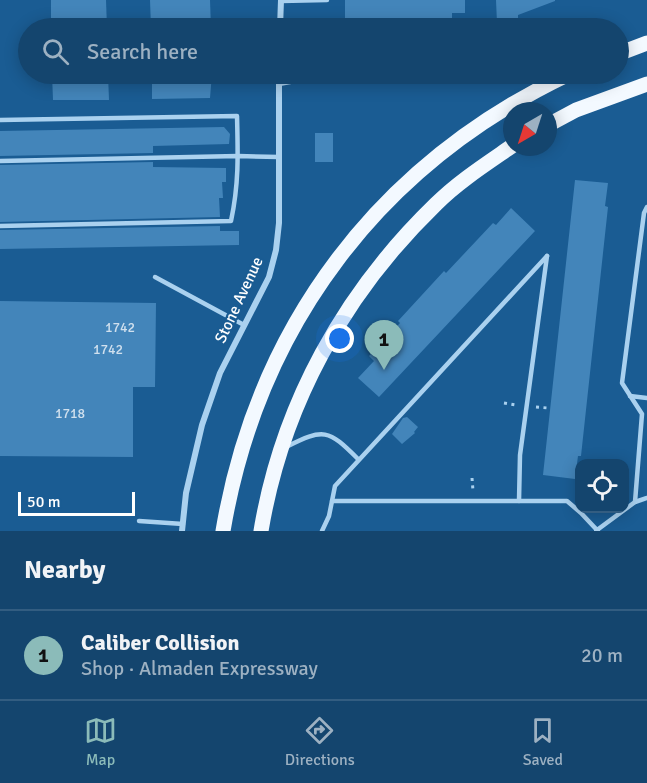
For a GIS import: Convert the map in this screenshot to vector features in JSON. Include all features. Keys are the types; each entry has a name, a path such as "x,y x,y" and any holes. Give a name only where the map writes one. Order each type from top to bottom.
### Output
{"main road":[{"path":"629,50 647,44"},
{"path":"223,531 238,459 262,392 285,339 325,277 380,208 445,150 481,122 525,95 549,84"},
{"path":"557,120 576,110 647,84"},
{"path":"261,531 272,477 295,409 312,369 354,300 383,262 437,203 503,153"}],"street":[{"path":"280,18 281,1"},
{"name":"Stone Avenue","path":"183,528 186,493 202,425 220,373 269,277 276,250 279,223 279,84"}],"lane":[{"path":"281,1 327,0"},
{"path":"0,120 237,116 238,156 238,191 231,221 0,226"},
{"path":"0,161 279,157"},
{"path":"634,502 642,414 622,383 644,213 647,207"},
{"path":"322,531 329,516 335,486 547,256 520,455 519,501"},
{"path":"155,277 244,325"},
{"path":"630,396 647,398"},
{"path":"280,450 313,434 322,433 340,440 358,459"},
{"path":"332,501 567,501 597,531 634,502 647,498"},
{"path":"139,521 183,528"}],"path":[{"path":"504,403 516,405"},
{"path":"534,407 548,408"},
{"path":"472,478 473,491"}],"building":[{"path":"51,0 106,0 107,18 51,18"},
{"path":"150,0 210,0 211,18 151,18"},
{"path":"345,0 465,0 465,13 452,13 452,18 345,18"},
{"path":"496,0 555,0 518,15 518,18 497,18"},
{"path":"52,84 108,84 109,100 53,100"},
{"path":"152,84 211,84 210,98 152,99"},
{"path":"224,127 230,134 229,144 153,146 153,153 0,156 0,131"},
{"path":"315,133 333,133 333,162 315,162"},
{"path":"153,162 153,167 226,168 226,182 222,182 223,198 219,198 220,217 0,222 0,165"},
{"path":"575,180 608,183 605,206 608,207 581,456 575,459 575,479 543,475"},
{"path":"511,208 535,231 379,397 358,378 374,361 369,356 444,271 446,273 493,223 496,225"},
{"path":"220,226 220,231 239,231 239,245 0,249 0,230"},
{"path":"0,301 156,303 155,387 133,387 133,457 0,456"},
{"path":"407,417 418,427 415,433 402,444 392,434 403,418"}],"place":[{"name":"Caliber Collision","path":"384,370"}]}
